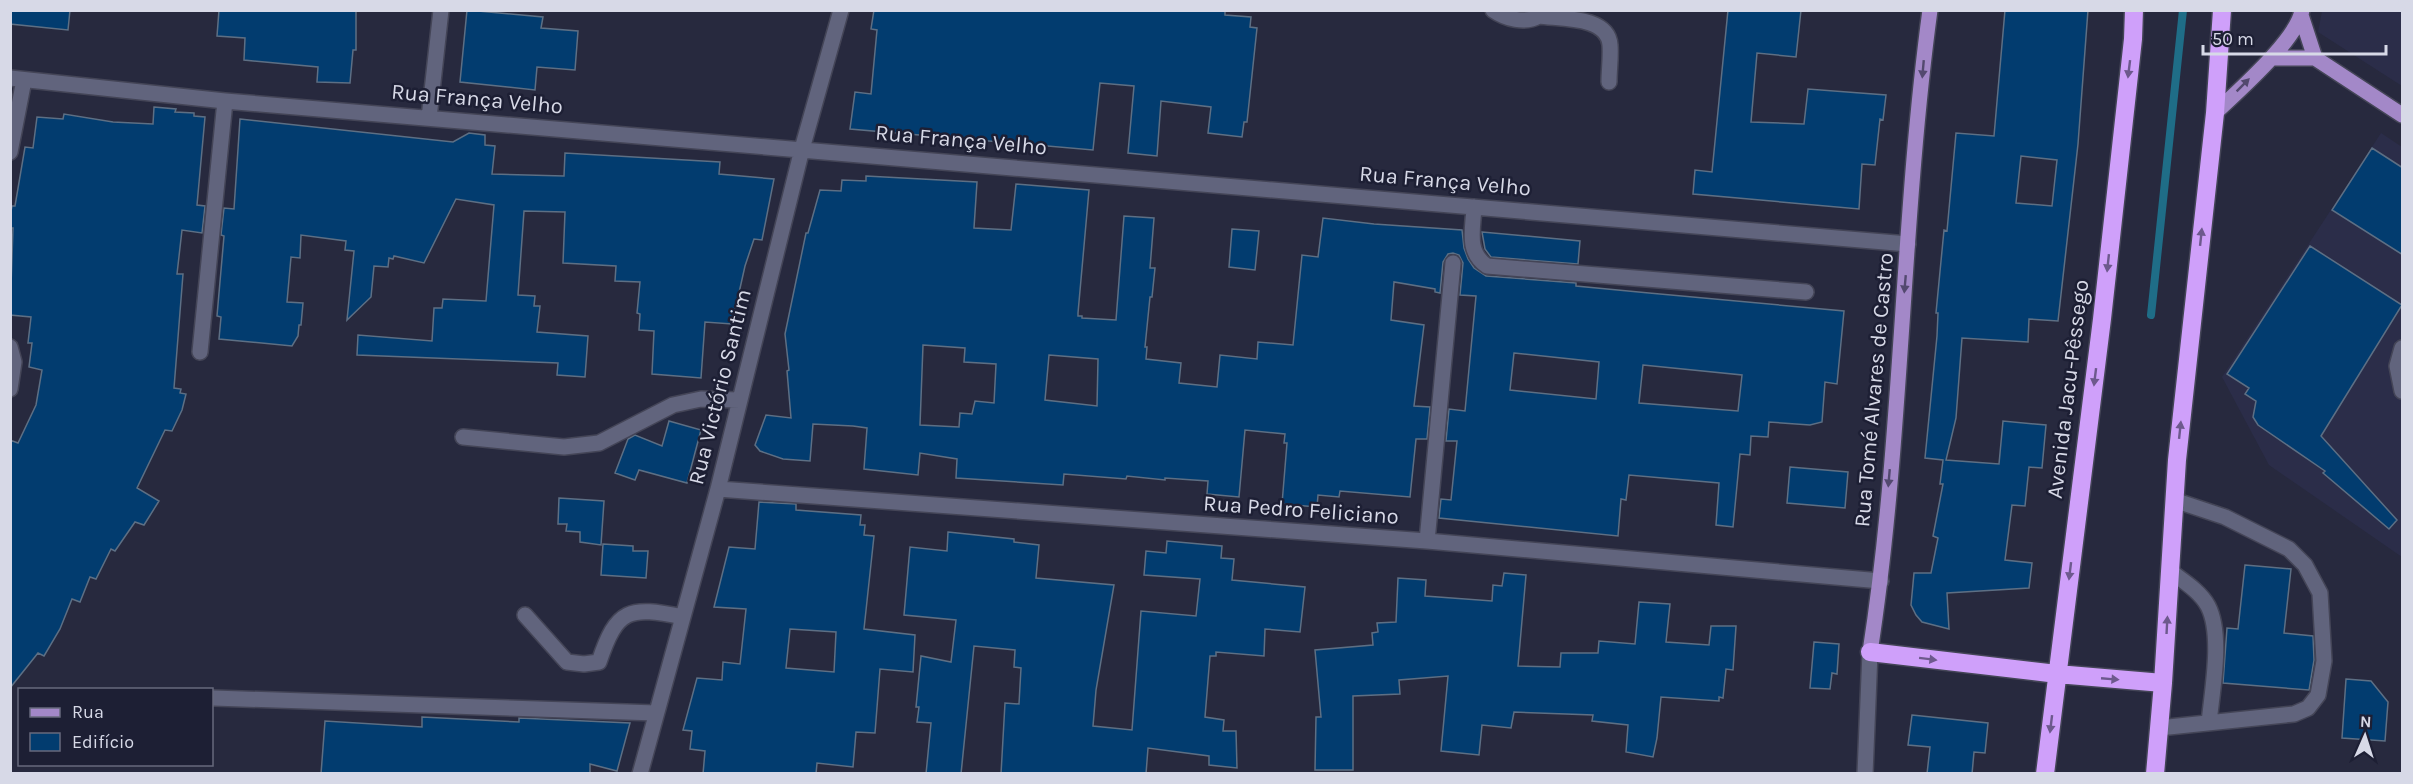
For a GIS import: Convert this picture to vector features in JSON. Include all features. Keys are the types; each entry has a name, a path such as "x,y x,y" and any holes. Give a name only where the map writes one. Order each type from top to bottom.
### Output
{"highway":[{"name":"Avenida Jacu-Pêssego","path":"2045,774 2102,319 2133,39 2134,10"},
{"path":"2155,774 2177,460 2215,113 2222,10"},
{"path":"1870,652 2057,674 2163,683"}],"main road":[{"name":"Rua Tomé Alvares de Castro","path":"1870,652 1881,582 1908,244 1930,10"},
{"path":"2215,113 2272,58 2301,13"},
{"path":"2301,13 2315,58"},
{"path":"2272,58 2315,58 2403,116"}],"street":[{"path":"429,118 441,10"},
{"name":"Rua Victório Santim","path":"640,774 718,489 802,149 841,10"},
{"path":"1493,10 1502,16 1521,20 1533,19 1540,13 1594,23 1606,32 1610,44 1609,82"},
{"path":"10,152 17,79"},
{"name":"Rua França Velho","path":"17,79 225,101 1908,244"},
{"path":"200,352 225,101"},
{"path":"1474,207 1472,248 1479,260 1488,266 1806,292"},
{"path":"1427,542 1453,263"},
{"path":"10,347 14,362 10,389"},
{"path":"2403,348 2400,350 2397,366 2403,391"},
{"path":"463,437 564,447 599,443 673,405 701,399 740,400"},
{"name":"Rua Pedro Feliciano","path":"718,489 1427,542 1881,582"},
{"path":"2159,728 2294,714 2308,708 2318,695 2324,661 2320,593 2305,565 2289,549 2225,517 2174,500"},
{"path":"2170,571 2201,596 2209,607 2214,628 2215,652 2209,723"},
{"path":"525,615 567,662 584,664 599,662 610,631 621,618 652,611 683,617"},
{"name":"Rua Tomé Alvares de Castro","path":"1865,774 1870,652"},
{"path":"214,698 656,713"}],"shaded area":[{"path":"2322,11 2402,11 2402,86 2318,32"},
{"path":"2381,133 2402,147 2402,557 2269,465 2222,377"}],"building":[{"path":"11,10 70,10 68,30 10,24"},
{"path":"219,10 356,10 356,50 353,50 350,83 317,82 318,67 244,60 245,38 217,36"},
{"path":"467,10 543,17 541,28 578,31 575,70 537,67 535,90 460,82"},
{"path":"874,10 1225,10 1225,15 1251,17 1250,27 1257,28 1247,122 1244,122 1242,137 1208,133 1211,107 1161,101 1157,156 1128,153 1134,86 1100,83 1093,150 850,129 855,92 871,94 877,30 871,29"},
{"path":"1728,10 1801,10 1796,57 1757,53 1751,122 1804,124 1808,89 1886,95 1883,120 1880,119 1875,165 1862,164 1859,209 1693,194 1695,170 1712,172"},
{"path":"2005,10 2088,10 2078,144 2058,321 2029,319 2028,342 1962,338 1956,418 1946,460 1999,464 2003,421 2046,425 2042,468 2029,467 2025,506 2012,505 2005,560 2032,563 2029,588 1947,593 1949,629 1922,622 1911,605 1914,573 1931,573 1938,538 1933,536 1943,484 1940,484 1943,460 1925,458 1937,336 1938,313 1936,313 1944,230 1947,231 1956,133 1994,136","holes":["2021,156 2057,160 2052,206 2016,203"]},
{"path":"154,107 176,109 175,112 194,113 194,116 205,117 197,205 205,206 202,233 182,230 177,274 183,274 174,388 181,389 180,393 186,394 182,410 172,431 165,430 137,488 159,501 144,525 135,522 115,551 111,549 96,579 90,577 80,602 72,599 60,629 44,656 38,653 10,688 10,440 18,443 36,405 42,370 29,367 32,343 28,343 31,317 10,315 13,228 10,228 10,216 12,206 15,206 25,147 33,148 37,117 63,119 64,114 113,122 153,124"},
{"path":"240,119 453,142 469,133 485,135 485,145 495,146 492,174 564,176 565,153 720,162 719,174 774,179 762,240 754,239 745,266 732,324 705,322 701,378 652,374 654,331 639,330 640,314 637,313 640,282 615,281 616,266 563,263 565,212 524,211 518,295 535,296 534,306 540,306 537,332 588,336 585,377 557,375 558,363 357,355 358,335 432,341 434,308 442,308 443,299 486,301 494,205 456,199 424,263 394,256 393,259 389,258 388,267 374,266 371,297 347,320 354,251 345,250 346,241 301,235 300,258 291,257 287,302 303,303 301,325 299,325 298,336 292,346 219,339 221,317 217,316 224,236 221,235 224,208 234,209"},
{"path":"2372,148 2403,168 2403,255 2332,210"},
{"path":"866,176 977,182 974,228 1011,230 1016,184 1089,190 1078,313 1078,316 1082,318 1116,320 1124,216 1154,218 1150,268 1155,268 1145,347 1147,347 1146,359 1181,363 1179,383 1217,387 1220,355 1257,359 1258,342 1293,345 1302,255 1318,257 1323,218 1462,230 1468,259 1474,268 1486,276 1844,311 1837,384 1825,382 1822,422 1810,425 1769,422 1768,437 1751,436 1750,455 1740,454 1733,527 1716,525 1719,483 1629,475 1626,500 1621,499 1618,536 1439,518 1441,499 1451,500 1457,441 1446,441 1449,409 1465,411 1476,296 1460,295 1463,263 1459,255 1453,253 1448,254 1443,262 1440,293 1435,292 1435,289 1394,282 1391,320 1424,325 1414,406 1430,407 1427,439 1416,439 1410,497 1340,491 1339,497 1318,495 1317,507 1282,504 1287,443 1284,443 1285,434 1245,430 1239,497 1207,494 1208,481 1165,478 1165,480 1127,476 1126,479 1064,474 1063,485 956,478 957,459 920,453 918,475 864,469 867,428 853,426 813,424 810,461 783,459 760,451 755,445 766,415 791,418 785,334 806,233 808,233 820,190 841,191 842,180 866,181","holes":["923,345 965,348 964,362 996,364 994,403 975,401 972,414 960,413 959,427 920,425","1514,353 1599,362 1596,399 1510,390","1049,355 1098,359 1097,406 1045,400","1643,365 1742,375 1738,411 1639,403"]},
{"path":"1232,229 1259,231 1255,270 1229,267"},
{"path":"1482,232 1580,241 1578,264 1491,257 1485,249"},
{"path":"2310,246 2402,305 2321,436 2397,520 2389,529 2323,473 2325,471 2258,425 2253,417 2256,401 2245,394 2249,388 2227,374"},
{"path":"669,421 701,430 687,483 639,470 635,480 615,473 628,439 635,435 662,446"},
{"path":"1790,467 1848,472 1845,508 1787,503"},
{"path":"559,498 604,501 601,545 580,542 580,532 566,531 567,524 558,524"},
{"path":"759,502 796,504 796,510 861,515 860,525 865,525 864,535 874,536 864,629 915,635 913,672 880,669 875,733 856,732 853,767 817,763 816,774 703,774 705,751 690,749 692,731 683,730 697,678 722,680 723,662 740,664 746,609 714,607 729,547 755,549","holes":["790,629 836,632 834,672 786,668"]},
{"path":"948,532 1014,539 1014,542 1039,545 1036,578 1114,585 1096,690 1093,726 1132,730 1141,611 1196,616 1200,579 1144,575 1146,551 1166,553 1167,541 1222,546 1221,558 1234,559 1232,580 1305,587 1300,632 1265,629 1264,656 1216,652 1216,656 1210,656 1205,717 1224,720 1223,731 1236,731 1237,768 1209,765 1209,756 1148,748 1146,774 1001,774 1005,703 1019,704 1021,668 1014,667 1015,650 974,646 961,774 926,774 931,723 917,722 919,707 916,707 921,656 951,662 956,620 904,615 910,547 947,551"},
{"path":"603,544 633,546 633,551 648,551 646,578 601,575"},
{"path":"2245,565 2291,569 2284,633 2313,636 2314,660 2309,690 2223,683 2227,628 2238,629"},
{"path":"1504,573 1526,575 1518,666 1560,667 1561,653 1598,653 1599,641 1635,644 1639,602 1670,604 1666,642 1709,645 1711,626 1736,626 1733,670 1726,669 1723,698 1719,697 1719,701 1661,697 1653,757 1626,752 1628,725 1592,721 1593,715 1514,712 1511,728 1482,725 1479,755 1441,751 1448,676 1399,680 1400,694 1353,696 1353,770 1315,770 1316,717 1321,717 1315,650 1373,645 1372,633 1378,632 1377,623 1396,622 1398,578 1426,580 1425,596 1492,601 1493,585 1502,586"},
{"path":"1814,642 1839,644 1837,674 1832,673 1830,689 1810,688"},
{"path":"2346,679 2371,681 2388,702 2385,741 2342,738"},
{"path":"1912,715 1988,723 1985,753 1974,752 1972,774 1927,774 1930,747 1908,745"},
{"path":"422,717 519,722 519,718 630,723 617,771 590,764 590,774 321,774 325,721 422,727"}],"waterway":[{"path":"2151,315 2183,10"}]}
